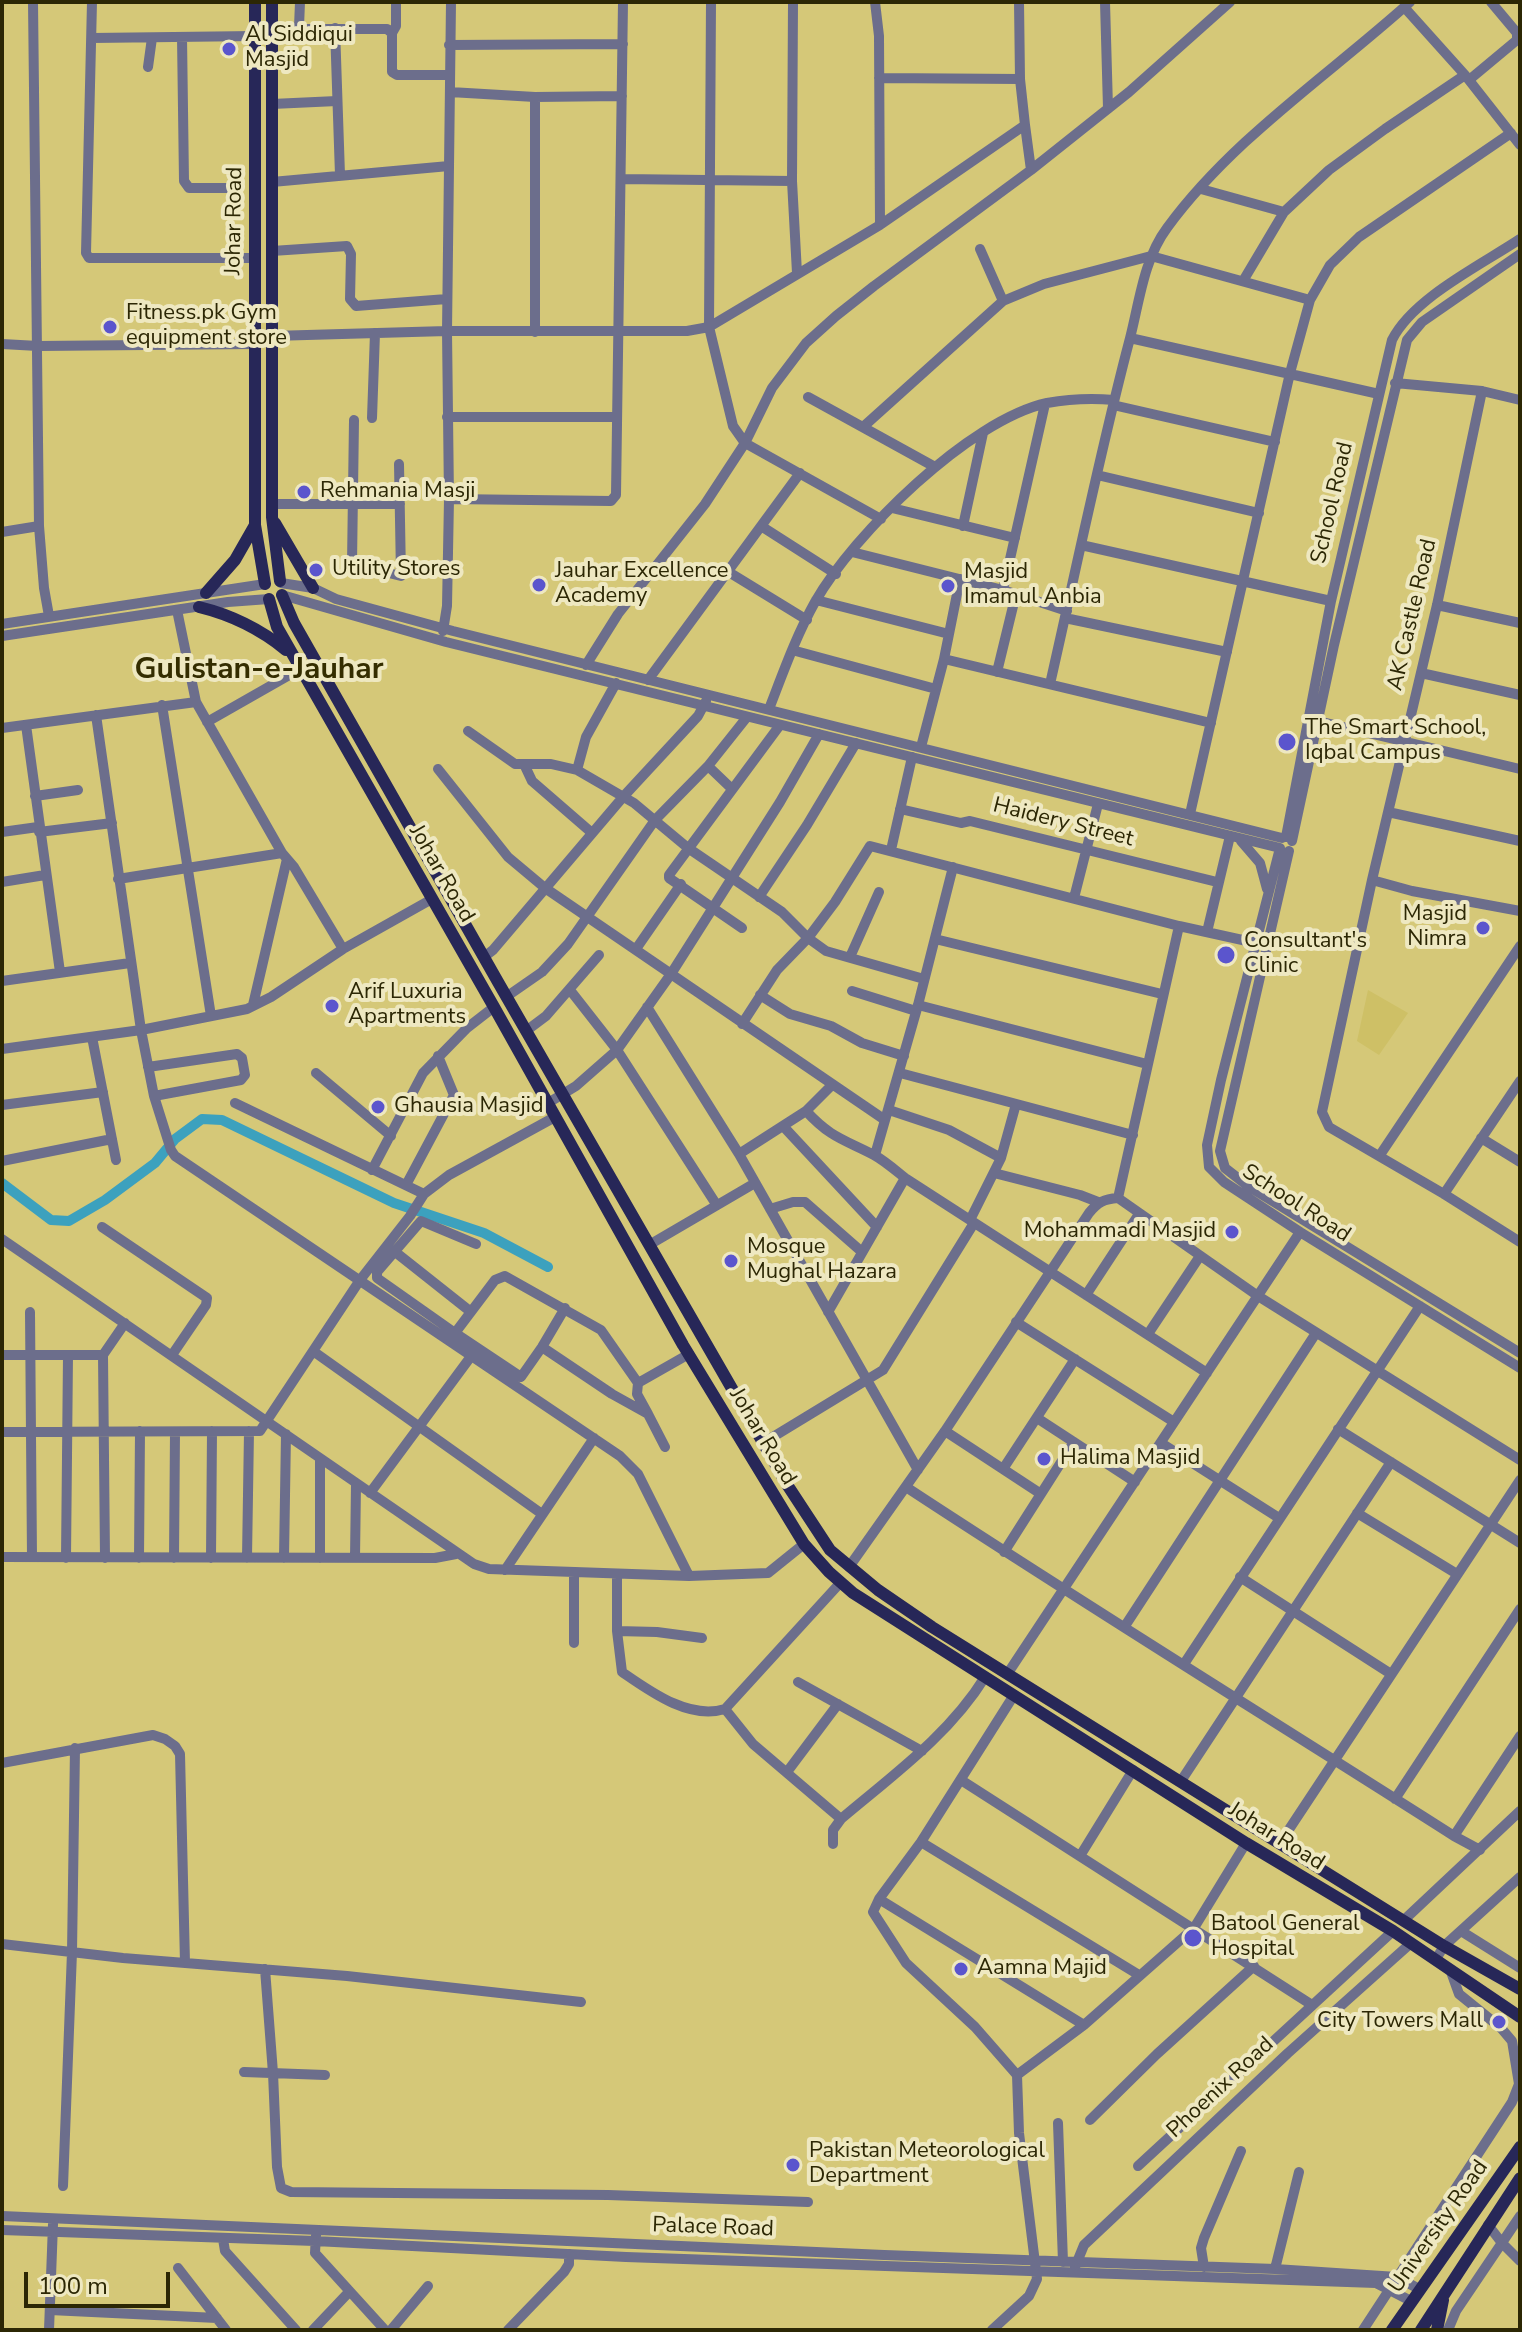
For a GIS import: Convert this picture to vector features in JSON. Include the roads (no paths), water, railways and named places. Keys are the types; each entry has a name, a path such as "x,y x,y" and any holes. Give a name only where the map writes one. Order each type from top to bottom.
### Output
{"main road":[{"name":"Johar Road","path":"255,2 255,525 265,584"},
{"name":"Johar Road","path":"272,2 272,510 281,587 294,623 506,997 763,1443 830,1550 932,1627 1444,1946 1520,1989"},
{"path":"272,510 313,588"},
{"path":"206,593 235,560 255,525"},
{"path":"273,579 281,587 277,599 269,599 263,591 265,584 273,579"},
{"name":"Johar Road","path":"269,599 277,627 300,669 689,1354 804,1544 853,1593 1246,1843 1393,1931 1520,2017"},
{"path":"199,607 229,614 249,624 292,654"},
{"name":"University Road","path":"1392,2330 1520,2147"},
{"name":"University Road","path":"1421,2330 1520,2178"},
{"path":"1437,2330 1444,2293"}],"street":[{"path":"33,2 39,526 49,616"},
{"path":"92,2 86,253 89,258 255,258"},
{"path":"299,27 300,2"},
{"path":"396,2 392,72 397,75 450,75"},
{"path":"440,640 447,606 449,499 447,299 451,2"},
{"path":"449,499 614,500 623,2"},
{"path":"711,2 709,327 733,426 745,443 881,519"},
{"path":"793,2 792,181 797,273"},
{"path":"875,2 879,36 880,225"},
{"path":"1019,2 1020,79 1031,170"},
{"path":"1105,2 1108,108"},
{"path":"586,665 618,614 705,504 745,443 772,388 806,343 874,286 1031,170 1230,2"},
{"path":"1243,281 1284,212 1340,162 1517,40 1517,33 1497,4"},
{"path":"1050,684 1113,403 1151,256 1165,230 1201,189 1302,92 1407,5 1520,145"},
{"path":"335,28 340,175"},
{"path":"272,29 387,29 392,33"},
{"path":"92,38 255,36"},
{"path":"182,37 184,181 189,188 238,188"},
{"path":"148,67 152,38"},
{"path":"449,45 623,44"},
{"path":"879,78 1020,79"},
{"path":"450,92 535,97 622,96"},
{"path":"535,97 535,332"},
{"path":"272,104 337,101"},
{"path":"272,336 447,331 687,331 709,327 880,225 1025,125"},
{"path":"1190,814 1290,373 1310,300 1330,265 1359,237 1511,133"},
{"path":"428,168 449,153"},
{"path":"272,182 449,166"},
{"path":"621,179 792,181"},
{"path":"1201,189 1284,212"},
{"name":"School Road","path":"1520,239 1417,307 1400,324 1392,340 1331,601 1329,644 1318,721 1286,843 1262,914 1207,1145 1209,1167 1224,1182 1258,1198 1520,1353"},
{"path":"272,251 347,246 351,254 350,299 356,306 447,299"},
{"path":"980,249 1003,301"},
{"name":"School Road","path":"1520,254 1422,322 1407,340 1329,644 1286,843 1275,918 1220,1151 1225,1168 1300,1232 1520,1368"},
{"path":"863,427 1003,301 1044,284 1151,256 1310,300"},
{"path":"1434,296 1441,308"},
{"path":"372,418 375,333"},
{"path":"1130,338 1379,394"},
{"path":"2,344 254,344"},
{"path":"1395,383 1482,391 1520,400"},
{"name":"AK Castle Road","path":"1380,1155 1329,1127 1322,1112 1322,1102 1437,605 1482,391"},
{"path":"808,397 935,467"},
{"path":"769,709 816,600 852,552 935,467 959,447 983,433 1045,404 1088,398 1275,442"},
{"path":"1003,590 1045,404"},
{"path":"447,417 617,417"},
{"path":"354,420 352,564 401,576 399,464"},
{"path":"963,526 983,433"},
{"path":"648,680 800,473"},
{"path":"1097,475 1259,513"},
{"path":"272,510 400,504"},
{"path":"892,508 1015,538"},
{"path":"2,532 39,526"},
{"path":"761,526 836,574"},
{"path":"1081,545 1331,601"},
{"path":"852,552 1003,590 1066,614 1227,652"},
{"path":"727,571 807,620"},
{"path":"921,747 944,659 960,579"},
{"path":"2,624 265,584"},
{"path":"281,587 313,588 336,599 444,629 648,680 747,717 1234,838 1286,843"},
{"path":"281,587 440,640 616,683 706,701 769,709 1190,814 1286,843"},
{"path":"997,672 1016,594"},
{"path":"2,636 269,599"},
{"path":"816,600 949,634"},
{"path":"1437,605 1520,623"},
{"path":"177,610 196,702 284,856 343,949"},
{"path":"792,650 936,689"},
{"path":"944,659 1211,723"},
{"path":"207,722 300,669"},
{"path":"1421,673 1520,695"},
{"path":"577,770 586,737 616,683"},
{"path":"484,957 698,716 706,701"},
{"path":"2,728 196,702"},
{"path":"162,705 211,1016"},
{"path":"96,715 141,1030 154,1096 169,1147 175,1156 620,1456 638,1474 689,1576"},
{"path":"506,997 542,972 568,944 655,820 708,766 747,717"},
{"path":"1318,721 1520,769"},
{"path":"26,725 60,972"},
{"path":"742,928 669,878 669,875 780,725"},
{"path":"468,731 515,764 551,764 577,770 623,797 688,848 782,912 826,951 924,979"},
{"path":"548,1103 576,1086 617,1050 671,974 780,802 819,734"},
{"path":"759,897 856,743"},
{"path":"891,850 912,757"},
{"path":"524,764 532,781 592,833"},
{"path":"708,766 732,789"},
{"path":"438,769 508,857 545,888 832,1085 887,1115 949,1130 1001,1158"},
{"path":"35,796 78,790"},
{"path":"1074,898 1098,804"},
{"name":"Haidery Street","path":"900,809 961,823 970,821 1217,882"},
{"path":"1388,812 1520,841"},
{"path":"2,832 112,823"},
{"path":"1207,932 1217,882 1234,838"},
{"path":"1234,838 1251,850 1260,863 1266,879 1267,895"},
{"path":"742,1024 777,970 808,938 835,902 870,846 1256,943"},
{"path":"118,879 284,856"},
{"path":"253,1005 284,856"},
{"path":"875,1155 900,1073 953,867"},
{"path":"2,882 45,875"},
{"path":"1372,880 1412,891 1520,911"},
{"path":"636,949 681,884"},
{"path":"850,957 879,892"},
{"path":"2,1047 141,1030 247,1009 271,997 343,949 432,899"},
{"path":"1262,914 1275,918"},
{"path":"1118,1198 1179,926"},
{"path":"935,939 1162,994"},
{"path":"1520,946 1380,1155 1520,1242"},
{"path":"526,1031 546,1016 599,955"},
{"path":"2,981 130,963"},
{"path":"570,990 617,1050 716,1204"},
{"path":"852,991 1147,1064"},
{"path":"760,995 790,1014 831,1026 862,1043 904,1056"},
{"path":"372,1170 423,1073 494,1007"},
{"path":"647,1007 739,1154 918,1470"},
{"path":"92,1037 116,1160"},
{"path":"148,1067 237,1054 242,1058 245,1075 241,1080 154,1096"},
{"path":"406,1185 454,1095 438,1056"},
{"path":"316,1073 391,1136"},
{"path":"900,1073 1133,1135"},
{"path":"1444,1194 1520,1081"},
{"path":"739,1154 806,1111 832,1085"},
{"path":"2,1105 103,1092"},
{"path":"235,1103 406,1185 422,1198"},
{"path":"763,1443 883,1370 972,1221 1001,1158 1016,1104"},
{"path":"806,1111 823,1129 849,1145 875,1155 905,1178 1207,1373"},
{"path":"2,1432 260,1431 360,1280 422,1198 449,1175 555,1117"},
{"path":"783,1126 877,1227"},
{"path":"1481,1138 1520,1162"},
{"path":"2,1161 112,1139"},
{"path":"994,1173 1098,1202 1118,1198 1258,1296 1520,1460"},
{"path":"828,1312 905,1178"},
{"path":"649,1245 755,1183"},
{"path":"770,1209 805,1202 862,1252"},
{"path":"849,1567 945,1431 1098,1202"},
{"path":"1086,1295 1139,1214"},
{"path":"476,1244 425,1221 418,1224 394,1251 377,1272 377,1278 518,1377 523,1376 565,1308"},
{"path":"102,1227 207,1298 206,1305 172,1355"},
{"path":"1008,1673 1300,1232"},
{"path":"2,1239 456,1554 489,1569 617,1575 768,1573 804,1544"},
{"path":"394,1251 471,1312"},
{"path":"1148,1334 1200,1256"},
{"path":"455,1333 495,1280 505,1276 565,1308 601,1330 638,1383 637,1394 665,1447"},
{"path":"1184,1664 1420,1306"},
{"path":"30,1312 32,1557"},
{"path":"1016,1322 1174,1422"},
{"path":"105,1558 103,1355 125,1323"},
{"path":"1125,1626 1316,1333"},
{"path":"542,1347 648,1414"},
{"path":"313,1351 542,1514"},
{"path":"638,1383 689,1354"},
{"path":"2,1355 103,1355"},
{"path":"66,1558 68,1355"},
{"path":"370,1493 472,1355"},
{"path":"1003,1469 1075,1359"},
{"path":"1037,1418 1135,1482"},
{"path":"1338,1429 1520,1543"},
{"path":"139,1558 140,1431"},
{"path":"211,1558 212,1431"},
{"path":"247,1558 249,1431"},
{"path":"945,1431 1041,1494"},
{"path":"174,1558 175,1432"},
{"path":"284,1558 286,1434"},
{"path":"505,1570 594,1438"},
{"path":"1004,1552 1074,1442"},
{"path":"1161,1443 1279,1518"},
{"path":"320,1459 320,1558"},
{"path":"1181,1781 1391,1462"},
{"path":"1280,1843 1520,1480"},
{"path":"355,1558 356,1484"},
{"path":"906,1487 1064,1591 1125,1626 1480,1850"},
{"path":"1357,1513 1457,1574"},
{"path":"2,1557 435,1558 456,1554"},
{"path":"574,1573 574,1643"},
{"path":"617,1575 617,1631 622,1672 653,1693 681,1706 712,1713 725,1709 841,1582"},
{"path":"1240,1577 1391,1674"},
{"path":"1395,1799 1520,1609"},
{"path":"617,1631 702,1638"},
{"path":"833,1844 833,1830 841,1819 922,1751 967,1705 985,1677"},
{"path":"798,1682 922,1751"},
{"path":"992,2330 1036,2286 1037,2266 1019,2133 1017,2075 975,2027 906,1963 874,1916 874,1908 921,1842 1014,1695"},
{"path":"787,1772 838,1704"},
{"path":"725,1709 753,1744 841,1819"},
{"path":"2,1763 153,1735 175,1746 180,1754 185,1963"},
{"path":"1454,1836 1520,1736"},
{"path":"63,2186 72,1952 75,1748"},
{"path":"1080,1856 1133,1770"},
{"path":"961,1780 1312,2005"},
{"path":"1504,1825 1520,1800"},
{"path":"1404,1920 1520,1811"},
{"path":"921,1842 1139,1975"},
{"path":"1017,2075 1084,2025 1194,1928 1246,1843"},
{"path":"1436,1959 1444,1946 1520,1877"},
{"path":"879,1899 1084,2025"},
{"path":"1138,2166 1393,1931"},
{"path":"1461,1931 1520,1968"},
{"name":"Phoenix Road","path":"1071,2266 1095,2234 1288,2053 1411,1943"},
{"path":"2,1944 581,2002"},
{"path":"1090,2120 1254,1966"},
{"path":"265,1969 281,2188 291,2192 608,2195 808,2202"},
{"path":"1363,2330 1512,2102 1519,2084 1512,2041 1501,2028 1459,1994 1450,1969"},
{"path":"244,2072 325,2075"},
{"path":"1058,2123 1071,2266"},
{"path":"1204,2267 1201,2248 1204,2238 1241,2151"},
{"path":"1275,2269 1299,2172"},
{"name":"Palace Road","path":"2,2216 1037,2266"},
{"path":"1448,2330 1456,2311 1520,2216"},
{"path":"49,2330 53,2218"},
{"path":"1488,2225 1520,2261"},
{"path":"317,2229 315,2253 385,2330"},
{"name":"Palace Road","path":"2,2230 569,2254 1275,2269 1397,2277 1419,2289"},
{"path":"223,2239 225,2251 296,2330"},
{"path":"508,2330 564,2272 569,2264 569,2254"},
{"name":"Palace Road","path":"1071,2266 1376,2283 1411,2301"},
{"path":"178,2268 226,2330"},
{"path":"391,2330 428,2286"},
{"path":"313,2330 349,2292"},
{"path":"50,2310 217,2318"}],"waterway":[{"path":"2,1183 51,1220 69,1221 105,1200 155,1163 175,1139 202,1119 222,1120 394,1203 484,1233 548,1267"}],"place":[{"name":"Al Siddiqui Masjid","path":"229,49"},
{"name":"Fitness.pk Gym equipment store","path":"110,327"},
{"name":"Rehmania Masji","path":"304,492"},
{"name":"Utility Stores","path":"316,570"},
{"name":"Jauhar Excellence Academy","path":"539,585"},
{"name":"Masjid Imamul Anbia","path":"948,586"},
{"name":"The Smart School, Iqbal Campus","path":"1287,742"},
{"name":"Masjid Nimra","path":"1483,928"},
{"name":"Consultant's Clinic","path":"1226,955"},
{"name":"Arif Luxuria Apartments","path":"332,1006"},
{"name":"Ghausia Masjid","path":"378,1107"},
{"name":"Mohammadi Masjid","path":"1232,1232"},
{"name":"Mosque Mughal Hazara","path":"731,1261"},
{"name":"Halima Masjid","path":"1044,1459"},
{"name":"Batool General Hospital","path":"1193,1938"},
{"name":"Aamna Majid","path":"961,1969"},
{"name":"City Towers Mall","path":"1499,2022"},
{"name":"Pakistan Meteorological Department","path":"793,2165"}],"district":[{"name":"Gulistan-e-Jauhar","path":"259,671"}]}
